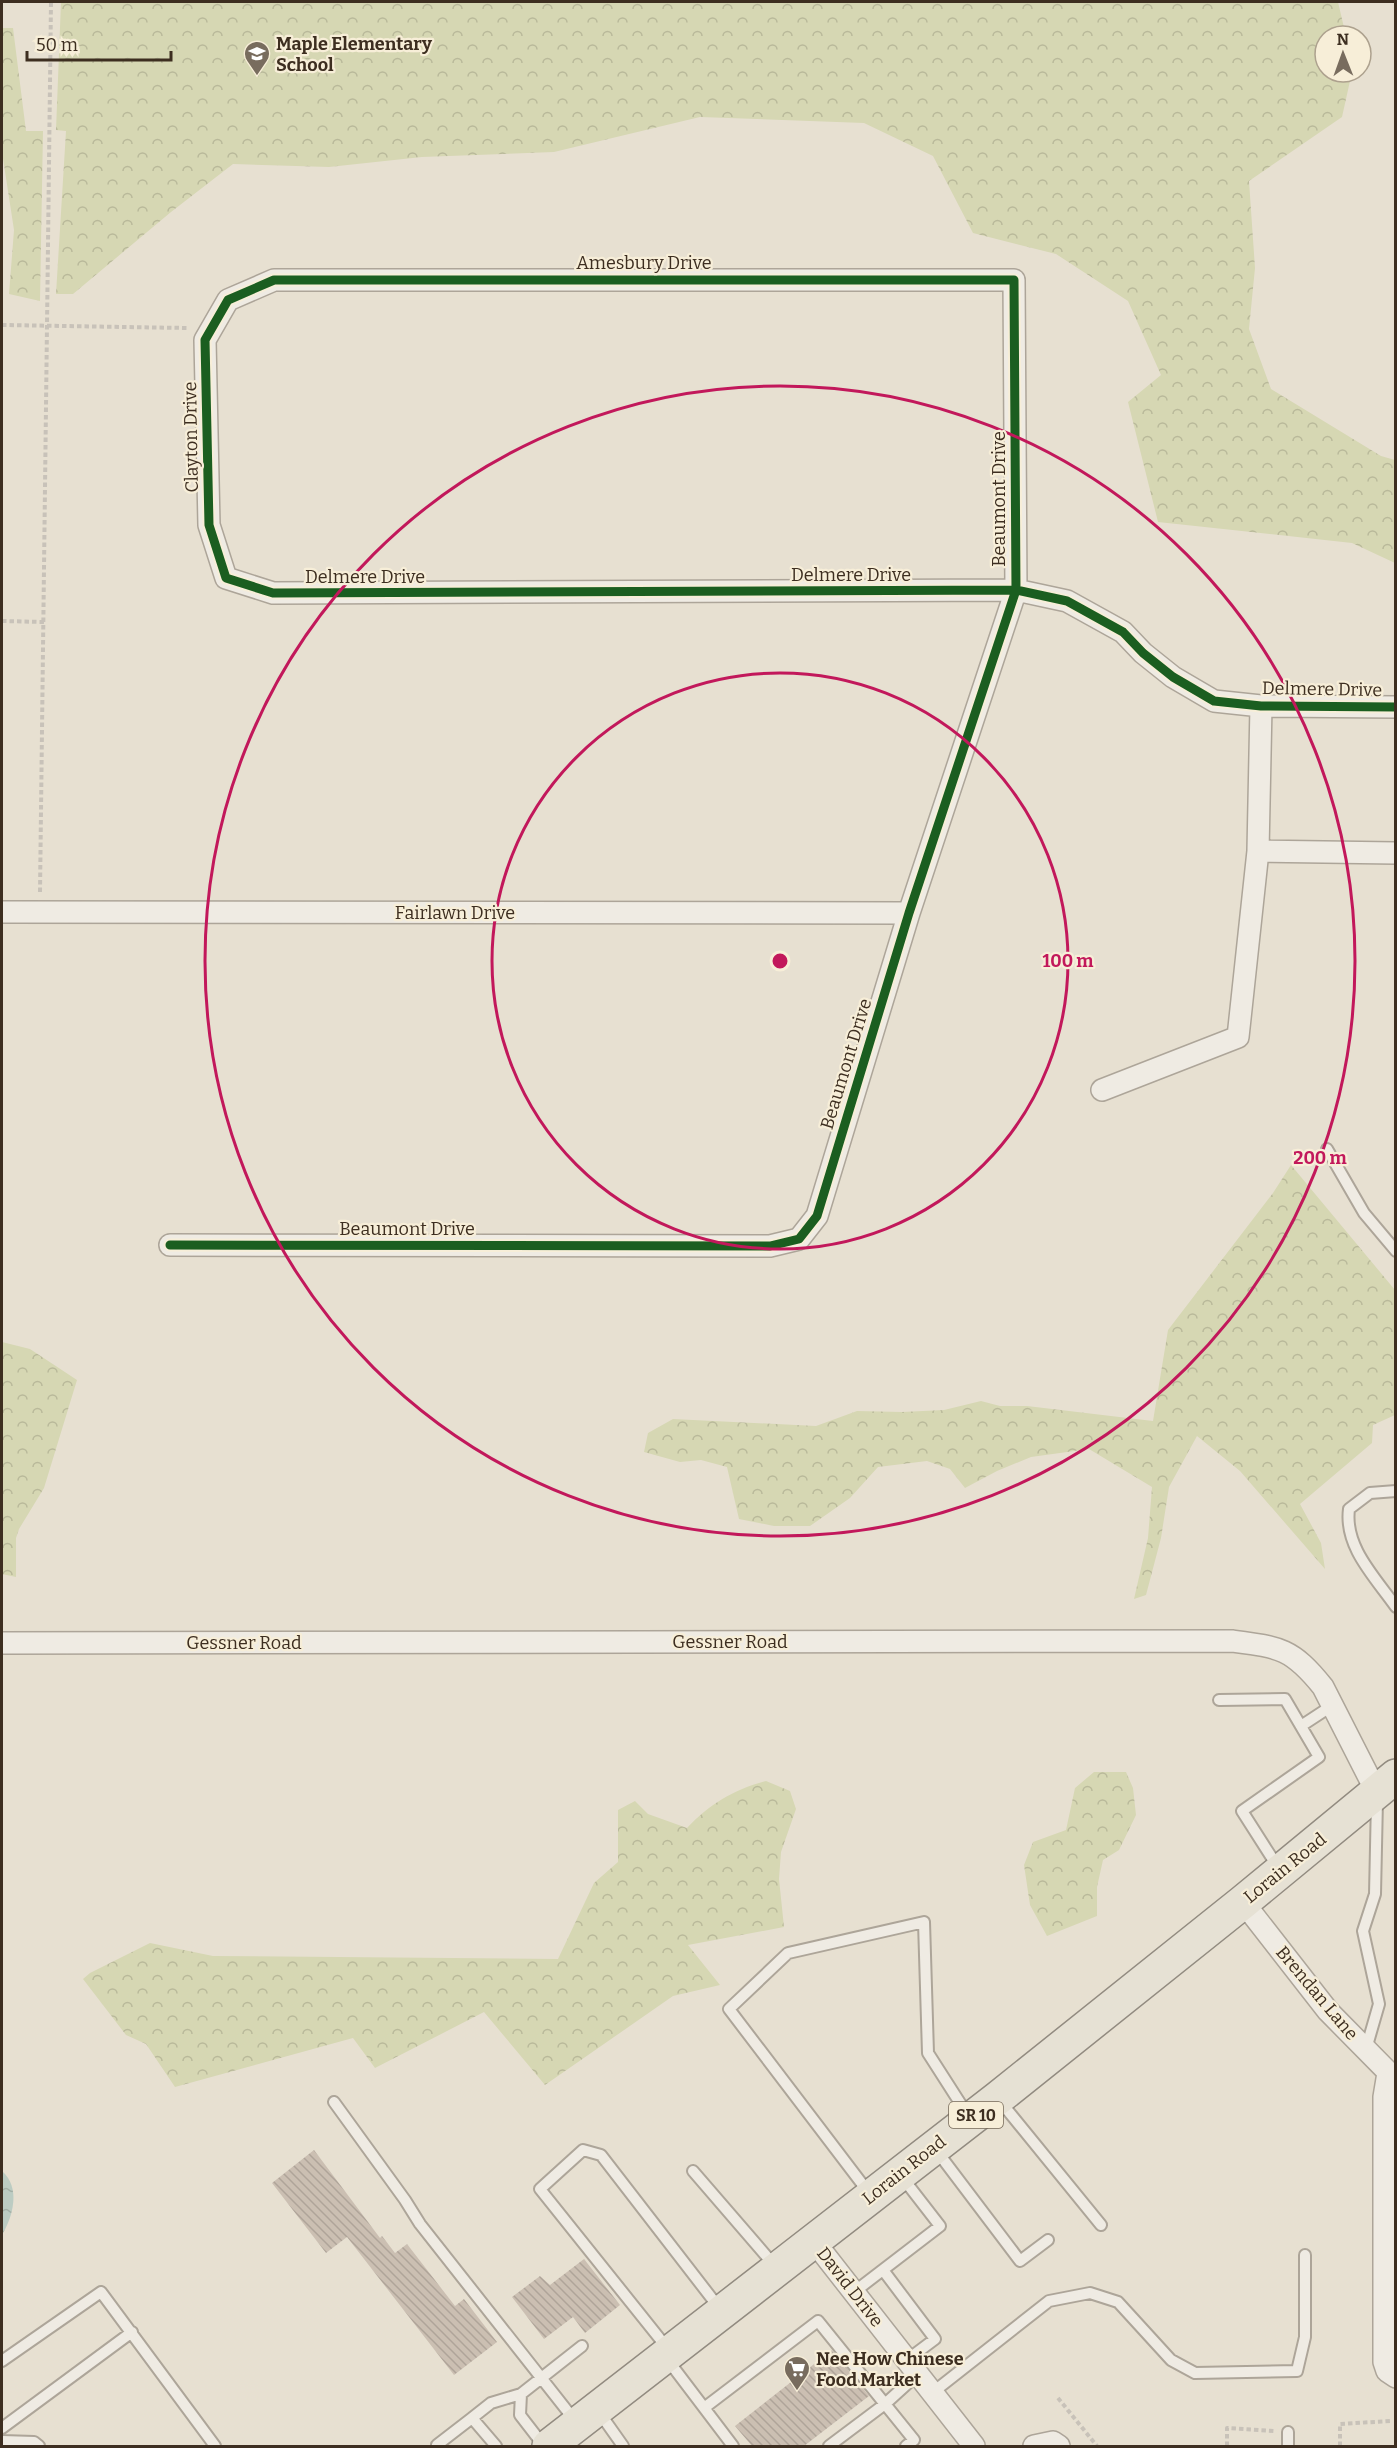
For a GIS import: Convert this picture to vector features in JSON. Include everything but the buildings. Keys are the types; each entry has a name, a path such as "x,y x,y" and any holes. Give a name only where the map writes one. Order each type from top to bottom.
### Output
{"main road":[{"name":"Lorain Road","path":"549,2446 998,2098 1386,1785"}],"street":[{"name":"Amesbury Drive","path":"274,280 1014,280"},
{"name":"Clayton Drive","path":"273,593 226,578 209,525 206,340 228,300 274,280"},
{"name":"Beaumont Drive","path":"170,1245 770,1246 799,1239 817,1216 909,913 1016,590 1014,280"},
{"name":"Delmere Drive","path":"273,593 1016,590 1067,601 1123,632 1143,653 1173,677 1214,701 1262,706 1395,707"},
{"path":"1102,1090 1238,1037 1257,851 1262,706"},
{"path":"1257,851 1395,853"},
{"name":"Fairlawn Drive","path":"2,912 909,913"},
{"name":"Gessner Road","path":"2,1643 1232,1641 1278,1649 1298,1658 1323,1687 1386,1785"},
{"name":"Brendan Lane","path":"1243,1902 1328,2011 1392,2076"},
{"path":"1392,2076 1384,2097 1384,2362 1387,2371 1395,2377"},
{"name":"David Drive","path":"813,2240 974,2446"},
{"path":"1034,2446 1053,2442 1059,2446"}],"lane":[{"path":"1327,1149 1364,1213 1395,1251"},
{"path":"1395,1491 1370,1493 1349,1509 1347,1524 1354,1548 1395,1607"},
{"path":"1219,1700 1285,1699 1319,1756 1242,1811 1280,1872"},
{"path":"1301,1726 1333,1705"},
{"path":"1366,2049 1379,2004 1363,1931 1375,1894 1378,1840 1386,1785"},
{"path":"871,2196 729,2009 789,1953 924,1922 927,2054 971,2119"},
{"path":"998,2098 1101,2225"},
{"path":"334,2102 420,2224 541,2378 623,2446"},
{"path":"934,2148 1020,2261 1048,2240"},
{"path":"722,2312 601,2155 582,2150 540,2189 668,2354 733,2446"},
{"path":"693,2171 777,2269"},
{"path":"854,2292 940,2226 899,2174"},
{"path":"932,2393 1049,2301 1090,2293 1118,2302 1171,2360 1195,2373 1297,2371 1305,2337 1305,2255"},
{"path":"828,2446 885,2404 935,2339 883,2270"},
{"path":"2,2361 101,2292 215,2446"},
{"path":"704,2408 818,2321 914,2440 906,2446"},
{"path":"2,2428 132,2332"},
{"path":"437,2445 491,2403 521,2394 582,2346"},
{"path":"521,2394 520,2415 544,2446"},
{"path":"472,2418 496,2446"},
{"path":"1288,2433 1288,2446"},
{"path":"2,2442 5,2446"},
{"path":"2,2442 34,2442 39,2446"}],"path":[{"path":"40,892 51,2"},
{"path":"2,325 188,328"},
{"path":"2,621 44,622"},
{"path":"1058,2398 1097,2446"},
{"path":"1340,2446 1340,2424 1389,2421"},
{"path":"1227,2446 1227,2428 1288,2433"}],"green space":[{"path":"61,2 1338,2 1343,24 1313,24 1313,84 1349,84 1342,117 1249,181 1255,268 1249,329 1271,389 1381,456 1395,460 1395,563 1352,543 1158,522 1128,402 1161,375 1128,301 1056,254 973,233 933,156 864,123 700,117 554,152 422,157 329,167 233,164 171,212 73,294 56,294 66,131 56,130"},
{"path":"2,28 13,28 26,131 43,131 40,301 9,294 14,230 2,152"},
{"path":"1291,1165 1395,1290 1395,1415 1373,1425 1372,1443 1300,1504 1321,1543 1325,1569 1240,1471 1197,1436 1169,1487 1161,1538 1146,1595 1134,1599 1148,1538 1152,1487 1089,1449 1031,1457 965,1488 950,1469 927,1461 878,1467 850,1498 810,1526 774,1526 739,1519 727,1467 701,1460 680,1462 644,1452 648,1433 673,1419 816,1426 857,1411 944,1410 981,1401 1000,1406 1027,1406 1153,1421 1168,1330 1273,1193"},
{"path":"2,1342 30,1349 77,1380 44,1488 16,1538 16,1577 2,1574"},
{"path":"1094,1772 1126,1772 1133,1788 1136,1815 1119,1850 1103,1860 1097,1887 1097,1916 1047,1936 1030,1905 1024,1865 1033,1842 1066,1830 1075,1788"},
{"path":"766,1781 790,1791 796,1809 781,1852 779,1879 784,1927 688,1945 720,1985 673,1996 545,2085 484,2012 375,2068 353,2038 175,2087 146,2044 126,2035 83,1979 90,1973 150,1943 213,1956 558,1959 594,1883 618,1862 618,1810 635,1801 648,1814 687,1828 723,1799"}],"water":[{"path":"2,2171 12,2186 13,2202 12,2211 2,2235"}],"cycle path":[{"path":"170,1245 770,1246 799,1239 817,1216 909,913 1016,590 1014,280 274,280 228,300 205,340 209,525 226,578 273,593 1016,590 1067,601 1123,632 1143,653 1173,677 1214,701 1261,706 1396,707"}],"place":[{"name":"Maple Elementary School","path":"257,77"},
{"name":"Nee How Chinese Food Market","path":"797,2392"}]}
